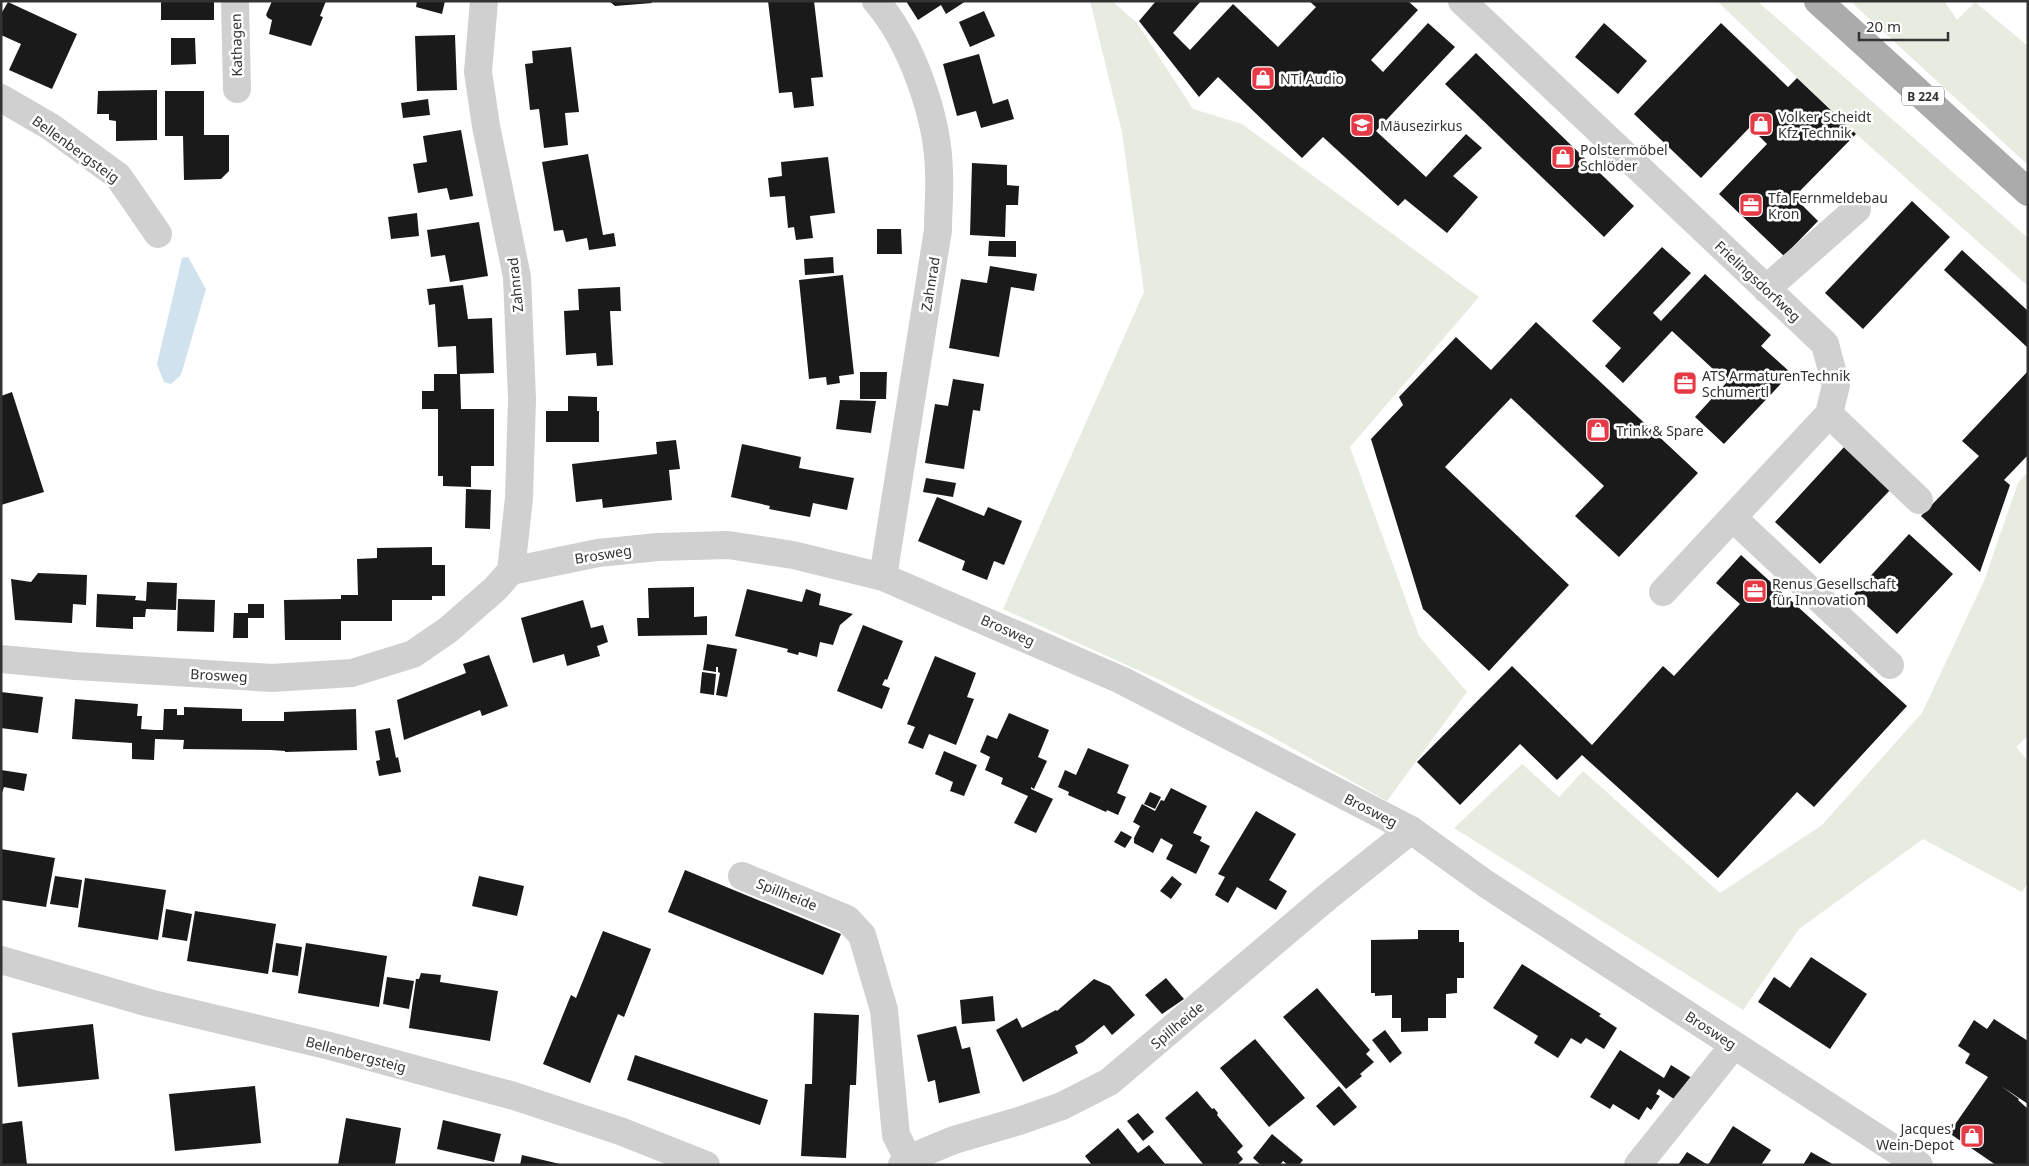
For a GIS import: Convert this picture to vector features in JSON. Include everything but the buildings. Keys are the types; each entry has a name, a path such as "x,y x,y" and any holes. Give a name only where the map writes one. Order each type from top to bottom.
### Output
{"main road":[{"name":"B 224","path":"1818,1 2028,192"}],"street":[{"name":"Kathagen","path":"235,1 237,90"},
{"name":"Zahnrad","path":"484,1 478,72 486,126 517,287 522,399 519,498 511,571"},
{"name":"Zahnrad","path":"876,1 888,16 908,52 935,134 940,172 938,230 883,577"},
{"name":"Frielingsdorfweg","path":"1462,1 1825,344 1836,385 1829,414 1663,592"},
{"name":"Bellenbergsteig","path":"1,98 51,127 118,176 158,234"},
{"path":"1766,289 1857,209"},
{"path":"1829,414 1919,500"},
{"path":"1733,518 1890,665"},
{"name":"Brosweg","path":"1,658 76,666 272,678 352,673 413,654 448,630 495,589 511,571 598,553 658,546 728,545 793,555 883,577 1121,680 1411,830 1486,884 1919,1165"},
{"name":"Spillheide","path":"742,876 847,919 862,935 884,1010 896,1135 905,1162 954,1140 1062,1106 1109,1082 1326,898 1411,830"},
{"name":"Bellenbergsteig","path":"1,960 149,1003 330,1046 514,1096 620,1131 706,1165"},
{"path":"1638,1165 1734,1045"}],"shaded area":[{"path":"1090,1 1112,1 1137,23 1193,109 1242,124 1479,297 1350,447 1419,636 1467,692 1387,801 1265,733 1160,680 1003,609 1144,292 1122,132"},
{"path":"1717,1 1757,1 2028,238 2028,286 1856,134"},
{"path":"1850,1 1944,1 1957,20 1975,2 2028,46 2028,165"},
{"path":"2028,472 2028,736 2016,747 2028,761 2028,883 2022,892 1923,839 1799,929 1743,1010 1454,828 1522,764 1559,797 1583,771 1720,893 1822,825 1922,713 1984,581 2018,483"}],"water":[{"path":"188,257 206,289 181,375 171,384 164,382 157,364 182,258"}],"place":[{"name":"NTi Audio","path":"1263,78"},
{"name":"Volker Scheidt Kfz Technik","path":"1761,124"},
{"name":"Mäusezirkus","path":"1362,125"},
{"name":"Polstermöbel Schlöder","path":"1563,157"},
{"name":"Tfa Fernmeldebau Kron","path":"1751,205"},
{"name":"ATS ArmaturenTechnik Schumertl","path":"1685,383"},
{"name":"Trink & Spare","path":"1598,430"},
{"name":"Renus Gesellschaft für Innovation","path":"1755,591"},
{"name":"Jacques' Wein-Depot","path":"1972,1136"}]}
